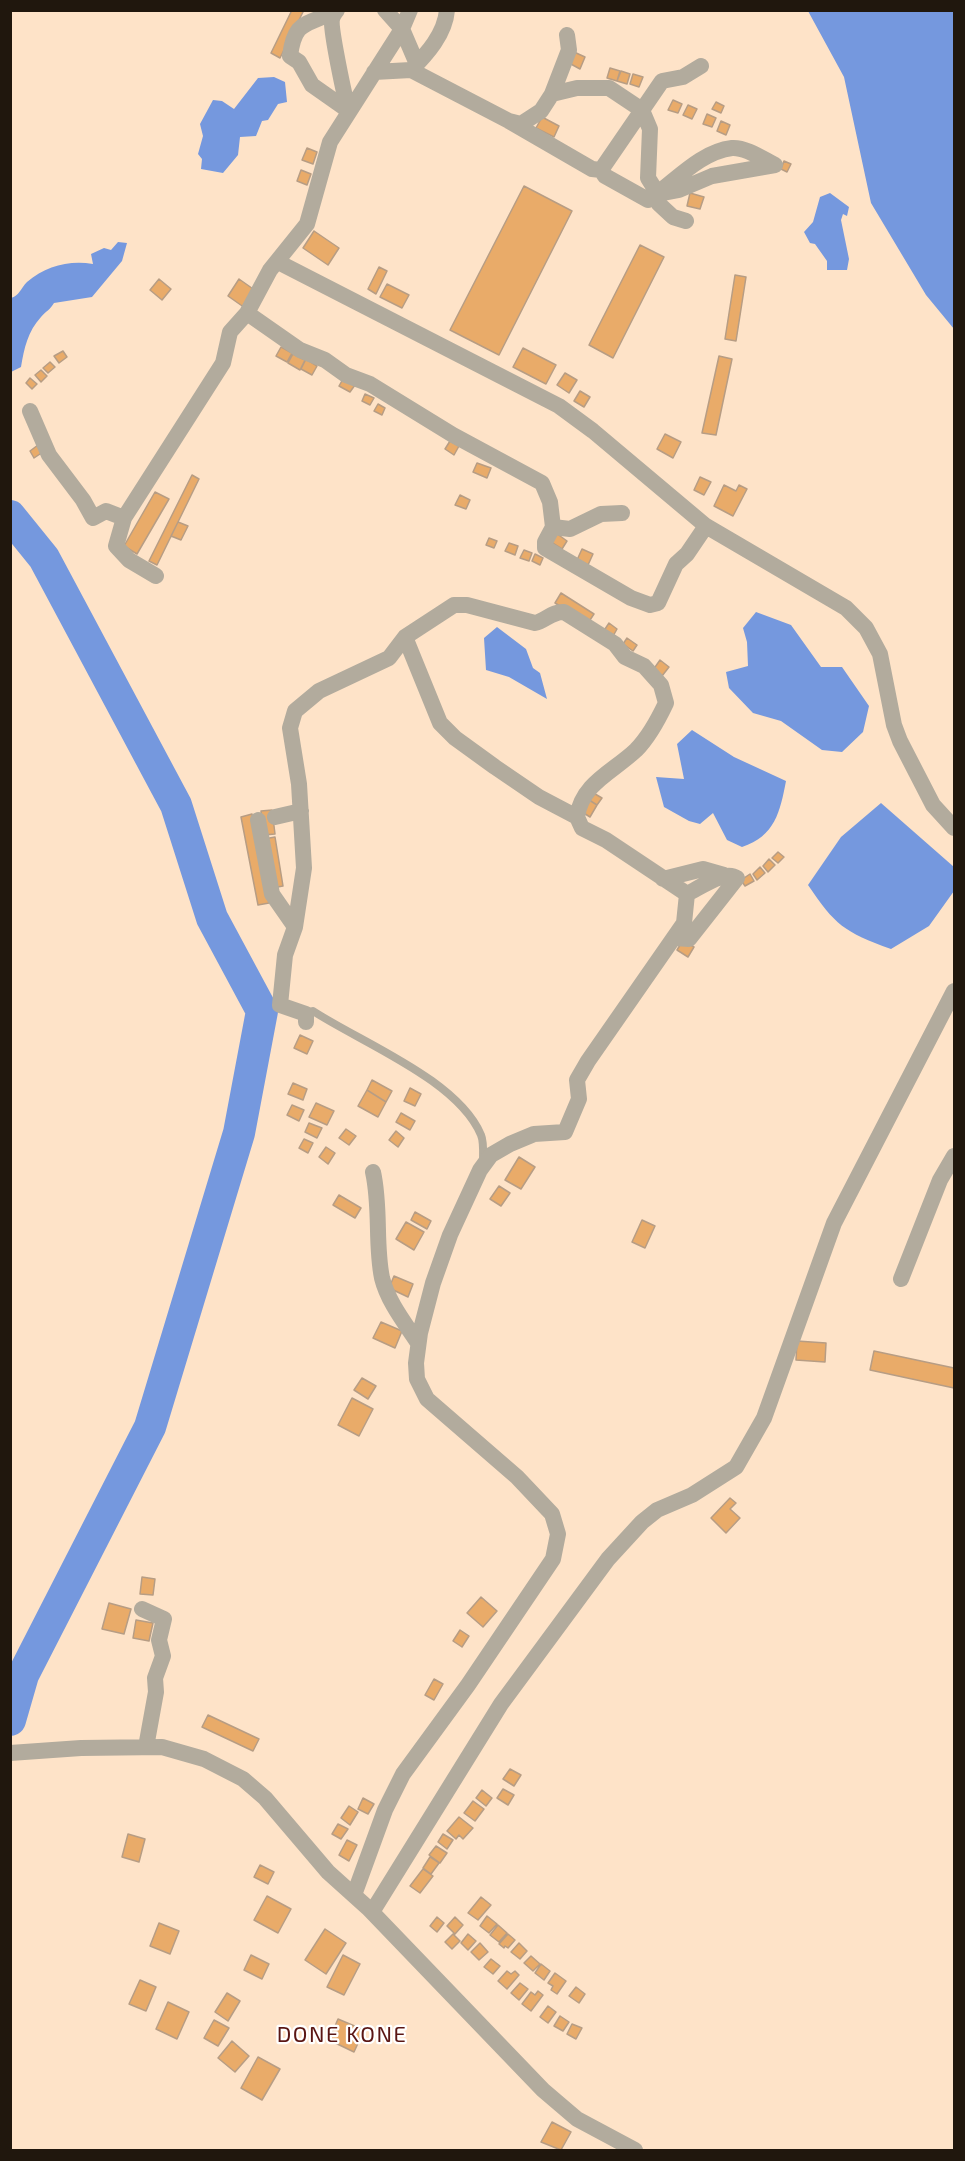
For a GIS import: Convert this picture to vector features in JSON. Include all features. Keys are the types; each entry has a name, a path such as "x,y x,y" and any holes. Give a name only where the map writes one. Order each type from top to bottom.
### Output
{"street":[{"path":"336,10 324,18 306,22 298,30 290,56 300,62 312,85 349,111"},
{"path":"336,10 332,18 333,30 340,66 341,90 349,111"},
{"path":"385,10 402,29 414,67"},
{"path":"156,576 129,561 116,546 124,518 223,363 230,332 247,313 270,270 307,224 330,142 402,29 410,10"},
{"path":"414,67 431,50 447,10"},
{"path":"509,121 520,124 541,111 552,94 569,50 567,35"},
{"path":"601,171 662,81 683,77 701,66"},
{"path":"374,72 414,67 592,169 601,171 605,176 648,200 658,194 682,171 733,148 755,154 775,165 712,176 679,190 658,194"},
{"path":"552,94 577,88 609,88 642,110 650,129 648,178 658,194 659,204 674,217 686,221"},
{"path":"278,262 559,406 593,431 706,526 846,608 866,628 880,654 894,725 900,741 933,804 954,828"},
{"path":"247,313 300,350 325,360 346,375 370,384 453,435 542,483 550,502 553,528 545,542 545,548 609,587 650,605 658,603 676,564 687,554 706,526"},
{"path":"30,411 50,454 93,518 106,511 124,518"},
{"path":"553,528 570,529 601,514 622,513"},
{"path":"306,1018 280,1005 285,955 295,927 304,868 301,811 290,728 295,711 319,691 389,658 405,637 430,623 454,605 466,605 535,623 543,621 558,611 564,612 615,644 625,657 644,666 661,685 666,703 659,719 635,751 584,795 577,817"},
{"path":"415,660 430,623"},
{"path":"405,637 440,723 455,738 539,797 577,817 582,828 606,840 687,894"},
{"path":"275,817 301,811"},
{"path":"258,820 272,894 295,927"},
{"path":"663,879 703,869 737,878 688,939 675,938"},
{"path":"687,894 724,875"},
{"path":"354,1895 386,1810 403,1774 468,1685 553,1559 558,1534 552,1514 517,1477 427,1399 417,1379 418,1343 433,1283 450,1235 483,1166 492,1155 534,1134 566,1131 579,1099 577,1080 684,923 687,894"},
{"path":"372,1912 501,1704 608,1559 642,1522 657,1510 692,1496 736,1467 764,1418 834,1223 954,991"},
{"path":"902,1279 940,1180 954,1156"},
{"path":"373,1172 378,1195 382,1277 392,1300 418,1343"},
{"path":"142,1609 164,1619 159,1640 163,1656 154,1678 156,1692 146,1747"},
{"path":"14,1753 81,1748 162,1747 194,1755 226,1768 254,1787 328,1872 372,1912 543,2090 577,2119 635,2151"}],"lane":[{"path":"306,1018 313,1011 430,1079 463,1105 482,1136 483,1166"}],"water":[{"path":"808,11 954,11 954,329 926,295 871,203 844,77"},
{"path":"274,77 285,82 287,102 278,104 268,120 262,121 256,136 240,137 238,155 223,173 201,169 202,159 198,154 203,136 200,124 213,100 222,101 234,109 258,78"},
{"path":"830,193 849,207 847,216 843,214 841,220 849,259 847,270 827,270 827,261 815,244 810,243 804,232 813,222 820,197"},
{"path":"118,242 127,243 122,261 92,297 54,303 37,322 30,334 21,367 11,372 11,298 18,294 34,276 50,268 67,264 93,264 91,254 104,248 111,250"},
{"path":"756,612 791,625 821,667 842,667 869,706 863,732 842,752 822,750 781,721 753,713 729,688 726,672 748,666 747,642 743,628"},
{"path":"497,627 526,649 533,668 540,673 547,699 509,677 486,670 484,638"},
{"path":"692,730 734,757 786,781 774,822 762,836 753,842 742,847 727,840 713,813 700,824 689,821 664,807 656,777 684,779 677,744"},
{"path":"881,803 954,867 954,891 929,926 891,949 842,926 808,885 841,837"}],"building":[{"path":"292,10 304,10 280,58 271,53"},
{"path":"574,52 585,57 580,69 569,63"},
{"path":"610,68 620,71 617,81 607,78"},
{"path":"621,71 630,74 627,84 617,81"},
{"path":"633,74 643,77 639,87 630,84"},
{"path":"673,100 682,104 678,113 668,110"},
{"path":"716,102 724,106 721,113 712,109"},
{"path":"688,105 697,109 692,119 683,115"},
{"path":"707,114 716,118 712,127 703,124"},
{"path":"542,117 559,126 554,137 536,128"},
{"path":"721,121 730,125 726,135 717,131"},
{"path":"307,148 317,152 313,164 302,160"},
{"path":"784,161 791,164 787,172 781,169"},
{"path":"301,170 311,174 307,185 297,181"},
{"path":"524,186 572,211 499,355 450,330"},
{"path":"690,193 704,197 700,209 687,206"},
{"path":"314,231 339,248 328,265 303,248"},
{"path":"640,245 664,257 613,358 589,345"},
{"path":"379,267 387,271 376,294 368,289"},
{"path":"735,275 746,277 736,341 725,339"},
{"path":"159,279 171,289 162,300 150,290"},
{"path":"239,279 256,291 245,308 228,296"},
{"path":"387,284 409,295 402,308 380,297"},
{"path":"281,347 292,353 287,362 276,356"},
{"path":"523,348 556,365 546,384 513,367"},
{"path":"63,351 67,357 59,363 54,356"},
{"path":"293,354 305,360 300,370 288,363"},
{"path":"719,356 732,359 716,435 702,433"},
{"path":"306,359 317,366 312,375 301,369"},
{"path":"50,362 55,367 48,373 43,368"},
{"path":"41,370 47,376 41,382 35,375"},
{"path":"565,373 577,380 569,393 557,385"},
{"path":"30,378 37,384 32,389 26,383"},
{"path":"343,379 355,385 350,392 339,386"},
{"path":"580,391 590,397 584,407 574,401"},
{"path":"365,394 374,398 370,405 362,401"},
{"path":"378,404 385,408 382,415 374,411"},
{"path":"665,434 681,442 673,458 657,449"},
{"path":"450,441 459,446 454,455 445,449"},
{"path":"38,445 43,452 34,458 30,451"},
{"path":"477,463 491,468 487,478 473,472"},
{"path":"192,475 199,479 157,565 149,561"},
{"path":"700,477 711,482 704,495 694,490"},
{"path":"724,485 736,491 739,485 747,489 733,516 714,506"},
{"path":"155,492 169,499 137,554 124,546"},
{"path":"460,495 470,500 466,509 455,505"},
{"path":"178,522 188,526 181,540 171,536"},
{"path":"556,533 567,541 562,549 551,542"},
{"path":"489,538 497,541 494,548 486,545"},
{"path":"509,543 518,546 515,555 505,551"},
{"path":"582,549 593,554 588,565 577,560"},
{"path":"524,550 532,553 529,561 520,558"},
{"path":"535,554 543,558 540,565 532,561"},
{"path":"561,593 594,614 588,623 555,603"},
{"path":"609,623 617,629 612,638 603,632"},
{"path":"627,638 637,645 633,651 623,644"},
{"path":"660,660 669,667 662,676 653,670"},
{"path":"590,791 602,798 597,805 586,798"},
{"path":"586,798 597,805 590,817 579,810"},
{"path":"272,810 275,834 264,835 261,811"},
{"path":"252,814 269,903 258,905 241,817"},
{"path":"275,837 283,886 272,888 264,839"},
{"path":"778,852 784,857 778,863 772,858"},
{"path":"769,859 775,865 768,872 763,866"},
{"path":"760,867 765,873 757,880 753,874"},
{"path":"750,874 754,881 745,886 741,880"},
{"path":"683,940 694,947 688,957 677,950"},
{"path":"300,1035 313,1041 307,1054 294,1048"},
{"path":"372,1080 392,1091 386,1102 367,1090"},
{"path":"293,1083 307,1089 303,1100 288,1094"},
{"path":"410,1088 421,1094 415,1106 404,1101"},
{"path":"367,1090 386,1102 378,1117 358,1106"},
{"path":"316,1103 334,1111 327,1125 309,1117"},
{"path":"292,1105 304,1110 299,1121 287,1115"},
{"path":"401,1113 415,1121 410,1130 396,1122"},
{"path":"309,1123 322,1128 317,1138 305,1132"},
{"path":"346,1129 356,1136 349,1145 339,1138"},
{"path":"396,1131 404,1138 398,1147 389,1140"},
{"path":"304,1139 313,1143 308,1153 299,1148"},
{"path":"326,1147 335,1153 328,1164 319,1157"},
{"path":"519,1157 535,1167 521,1189 505,1180"},
{"path":"499,1186 510,1193 501,1206 490,1199"},
{"path":"339,1195 361,1208 355,1218 333,1205"},
{"path":"415,1212 431,1221 427,1229 411,1220"},
{"path":"642,1220 655,1226 645,1248 632,1242"},
{"path":"406,1222 424,1232 414,1250 396,1239"},
{"path":"394,1276 413,1284 408,1297 389,1288"},
{"path":"381,1322 402,1331 395,1348 373,1338"},
{"path":"797,1341 826,1343 825,1362 796,1360"},
{"path":"874,1351 954,1368 954,1388 870,1370"},
{"path":"362,1378 376,1386 368,1399 354,1390"},
{"path":"352,1398 373,1409 359,1436 338,1425"},
{"path":"730,1498 736,1503 730,1509 740,1518 726,1533 711,1518"},
{"path":"142,1577 155,1579 153,1595 140,1594"},
{"path":"481,1597 497,1611 483,1627 467,1613"},
{"path":"109,1603 131,1609 124,1634 102,1629"},
{"path":"136,1620 153,1623 149,1641 133,1638"},
{"path":"460,1630 469,1636 462,1647 453,1641"},
{"path":"434,1679 443,1684 434,1700 425,1695"},
{"path":"208,1715 259,1739 253,1751 202,1727"},
{"path":"510,1769 521,1775 514,1786 503,1779"},
{"path":"503,1789 514,1795 508,1805 497,1798"},
{"path":"482,1790 492,1798 486,1806 476,1798"},
{"path":"363,1798 374,1804 368,1814 358,1809"},
{"path":"473,1801 484,1809 475,1821 464,1813"},
{"path":"349,1806 358,1812 350,1825 341,1818"},
{"path":"459,1817 473,1828 463,1839 459,1835 456,1839 447,1831"},
{"path":"338,1824 348,1829 341,1839 332,1834"},
{"path":"128,1834 145,1839 139,1862 122,1857"},
{"path":"443,1834 453,1840 447,1849 438,1842"},
{"path":"347,1840 357,1845 349,1861 339,1855"},
{"path":"436,1846 447,1853 440,1863 429,1855"},
{"path":"430,1857 439,1863 431,1874 423,1868"},
{"path":"260,1865 274,1872 268,1884 254,1877"},
{"path":"423,1869 433,1876 420,1893 410,1886"},
{"path":"267,1896 291,1909 278,1933 254,1920"},
{"path":"481,1897 491,1905 478,1920 468,1913"},
{"path":"487,1916 497,1924 489,1933 480,1926"},
{"path":"437,1917 444,1923 437,1932 430,1926"},
{"path":"455,1917 463,1925 455,1934 447,1926"},
{"path":"159,1923 179,1931 170,1954 150,1946"},
{"path":"498,1925 507,1933 499,1942 490,1935"},
{"path":"325,1929 346,1943 326,1974 305,1960"},
{"path":"453,1934 460,1941 452,1949 445,1942"},
{"path":"468,1934 476,1941 468,1950 461,1943"},
{"path":"508,1934 515,1940 508,1948 505,1946 504,1948 499,1944"},
{"path":"480,1943 488,1952 479,1960 471,1952"},
{"path":"519,1943 527,1951 520,1959 511,1952"},
{"path":"251,1955 269,1964 262,1979 244,1970"},
{"path":"343,1955 360,1964 344,1995 327,1987"},
{"path":"531,1956 540,1964 533,1971 524,1963"},
{"path":"491,1959 500,1966 493,1974 484,1967"},
{"path":"541,1964 550,1971 544,1980 535,1973"},
{"path":"507,1971 511,1974 515,1971 519,1975 507,1989 498,1981"},
{"path":"555,1973 566,1981 557,1994 551,1990 553,1986 548,1983"},
{"path":"140,1980 156,1987 146,2011 129,2004"},
{"path":"520,1983 528,1989 519,2000 511,1993"},
{"path":"576,1987 585,1994 579,2003 569,1996"},
{"path":"538,1991 543,1995 531,2011 522,2004 531,1992 535,1995"},
{"path":"227,1993 240,2001 228,2021 215,2012"},
{"path":"168,2002 189,2012 177,2039 156,2029"},
{"path":"548,2006 556,2012 548,2023 540,2017"},
{"path":"560,2016 569,2022 563,2031 554,2026"},
{"path":"338,2019 364,2030 354,2052 329,2040"},
{"path":"214,2020 229,2028 218,2046 204,2038"},
{"path":"572,2024 582,2028 576,2039 567,2034"},
{"path":"232,2041 249,2056 235,2072 218,2058"},
{"path":"258,2057 280,2069 262,2100 241,2088"},
{"path":"552,2122 571,2132 561,2150 541,2142"}],"waterway":[{"path":"10,516 44,558 176,805 212,918 262,1011 239,1133 150,1427 23,1675 10,1720"}],"district":[{"name":"DONE KONE","path":"342,2035"}]}
